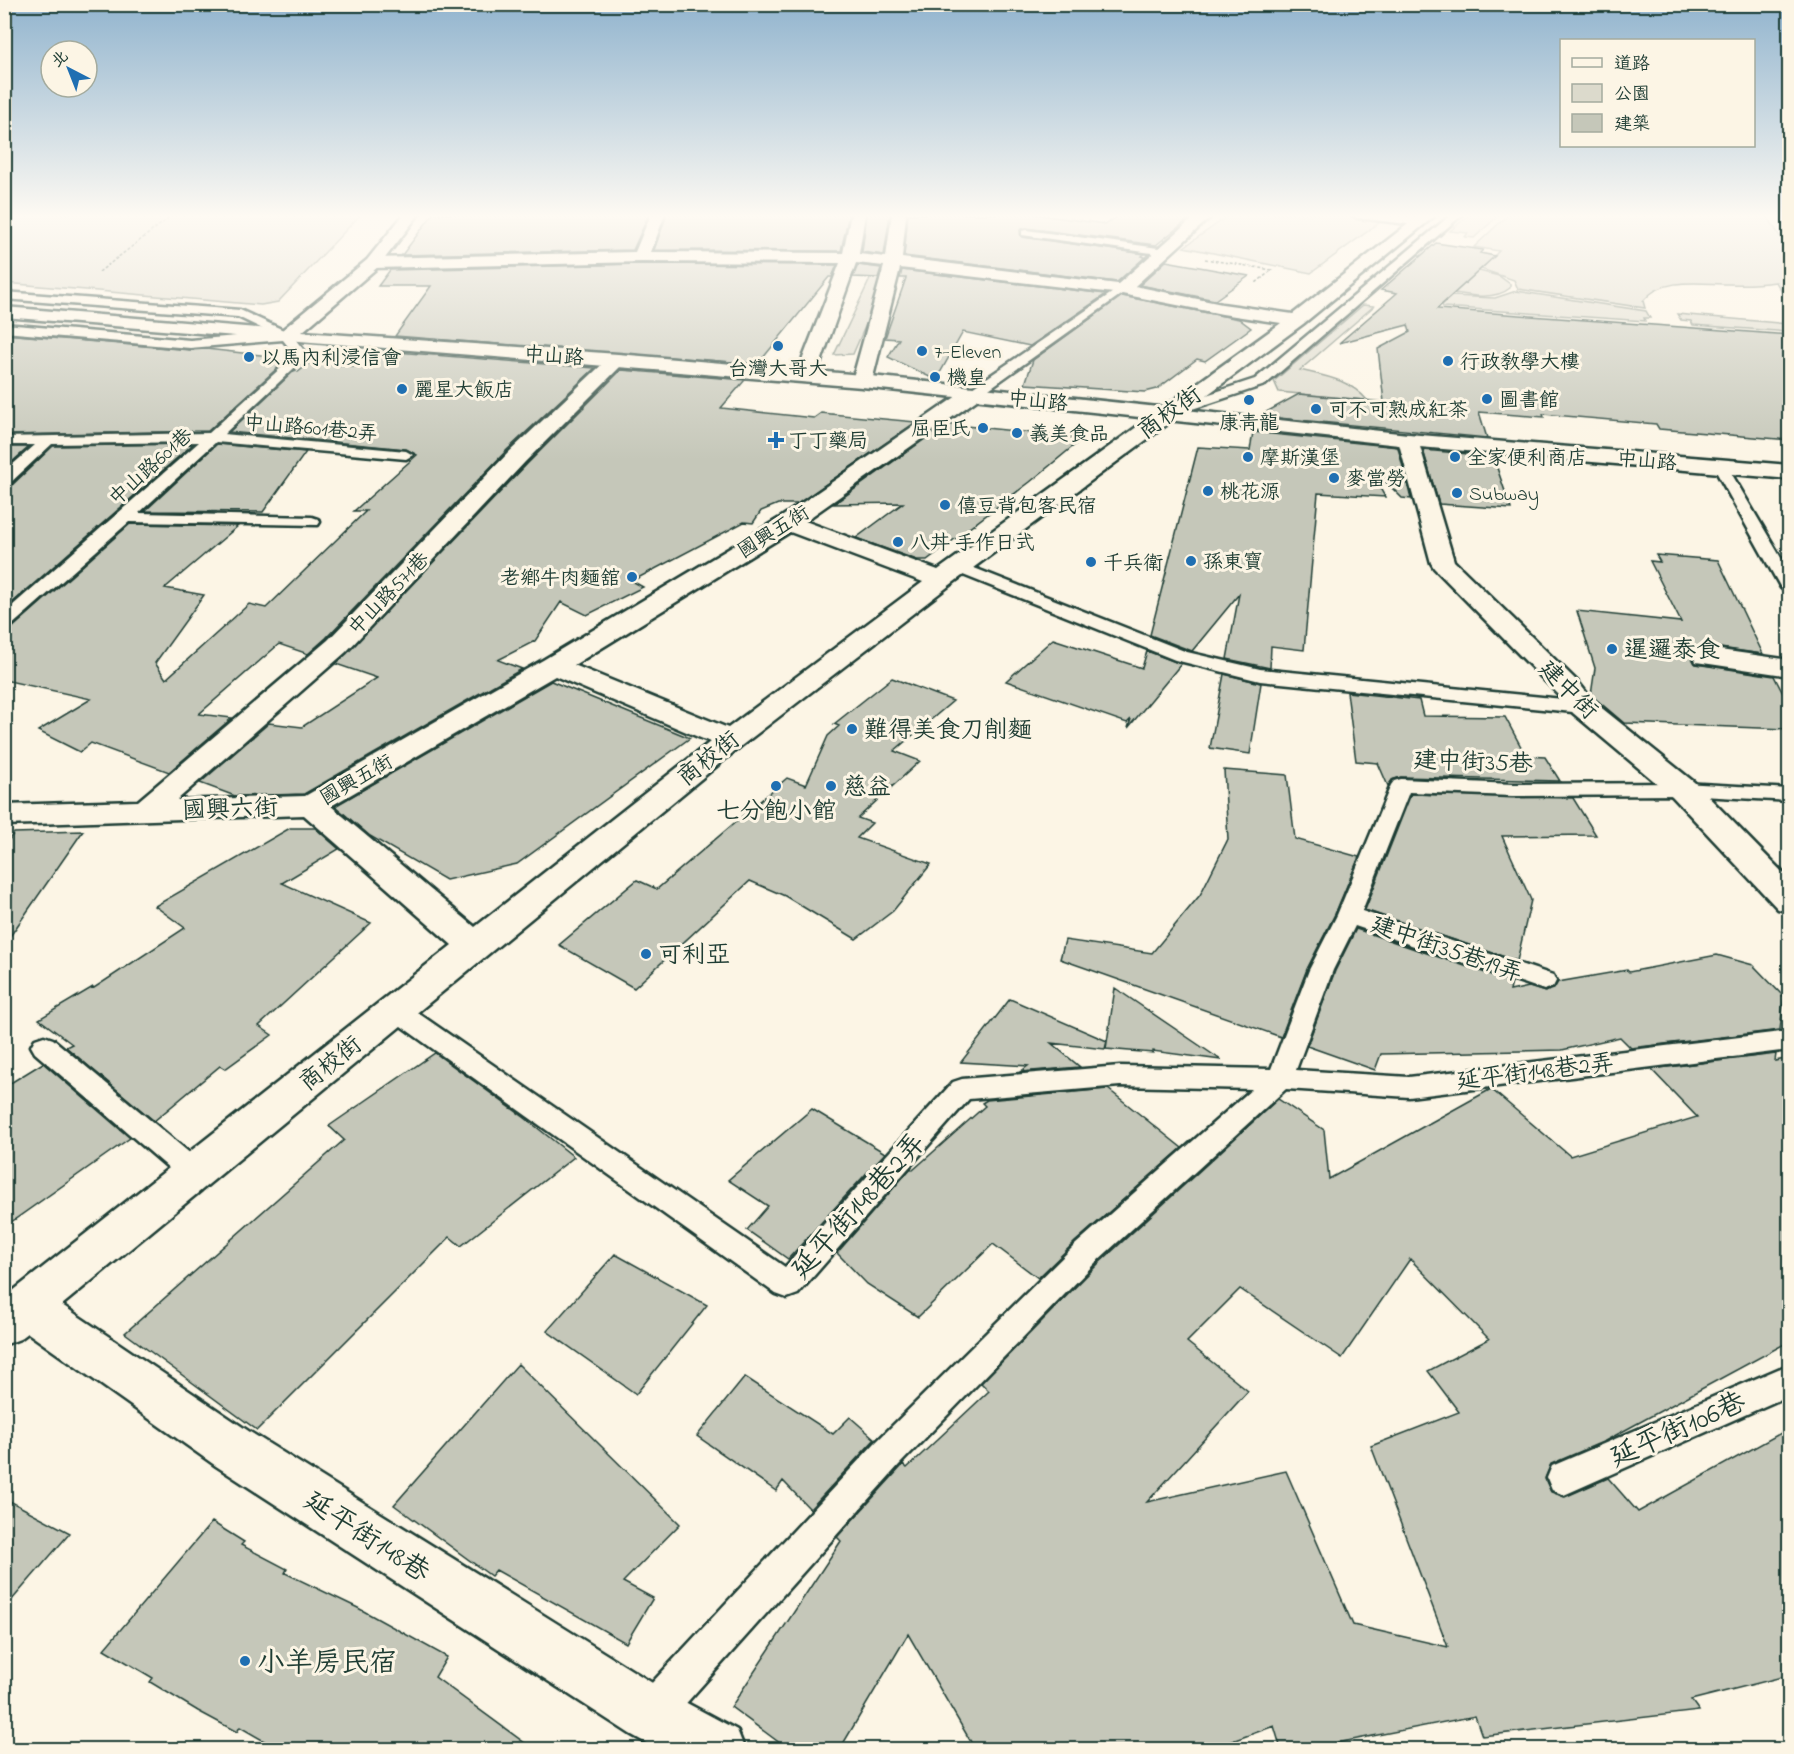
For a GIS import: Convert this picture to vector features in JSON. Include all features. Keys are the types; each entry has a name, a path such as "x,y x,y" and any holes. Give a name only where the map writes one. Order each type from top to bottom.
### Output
{"street":[{"path":"286,336 333,296"},
{"path":"806,376 836,296"},
{"path":"862,381 884,296"},
{"path":"1156,296 1222,309 1297,320"},
{"name":"商校街","path":"16,1316 731,740 950,573 1327,296"},
{"name":"中山路","path":"4,312 862,381 1408,440 1790,472"},
{"name":"中山路571巷","path":"144,812 337,646 517,457 618,360"},
{"name":"國興五街","path":"311,805 553,666 788,523 974,393"},
{"name":"建中街","path":"1408,440 1443,563 1569,689 1583,707 1683,789 1790,902"},
{"path":"788,523 950,573"},
{"path":"1706,656 1790,668"},
{"path":"553,666 731,740"},
{"name":"國興六街","path":"4,815 311,805 475,946"},
{"name":"延平街148巷","path":"16,1316 233,1449 650,1714 717,1749"}],"lane":[{"path":"15,296 240,314 286,336"},
{"name":"國興五街","path":"974,393 1112,296"},
{"path":"1167,413 1260,382 1362,296"},
{"path":"4,328 190,344 286,336"},
{"name":"中山路601巷","path":"4,623 126,517 302,355 286,336"},
{"name":"中山路601巷2弄","path":"4,441 46,442 213,437 406,455"},
{"path":"4,482 46,442"},
{"path":"1720,466 1789,587"},
{"path":"126,517 312,522"},
{"path":"950,573 1181,656 1260,675 1583,707"},
{"name":"建中街35巷","path":"1280,1079 1321,970 1349,915 1401,785 1512,790 1683,789 1790,795"},
{"name":"建中街35巷19弄","path":"1349,915 1544,981"},
{"name":"延平街148巷2弄","path":"396,1010 787,1285 962,1089 1120,1076 1280,1079 1409,1087 1790,1040"},
{"path":"44,1046 194,1173"},
{"path":"650,1714 887,1454 1086,1253 1280,1079"},
{"name":"延平街106巷","path":"1564,1478 1790,1379"}],"path":[{"path":"1222,309 1239,296"}],"green space":[{"path":"155,296 284,296 278,302 261,305"},
{"path":"862,296 878,296 853,354 834,355"},
{"path":"1452,296 1495,298 1501,296 1548,296 1646,311 1650,318 1644,318 1645,321 1443,307 1442,305"},
{"path":"1564,296 1648,296 1643,301 1645,308"},
{"path":"1363,305 1374,306 1300,370 1344,383 1367,400 1279,392 1274,381"},
{"path":"1677,314 1789,324 1789,332 1693,325 1691,321 1681,320"}],"building":[{"path":"424,296 814,296 758,364 395,336"},
{"path":"900,296 1103,296 1030,346 963,332 936,380 888,357 899,339 885,338"},
{"path":"1122,296 1239,319 1251,328 1205,361 1197,359 1157,389 1145,392 1025,384 1033,360"},
{"path":"1194,296 1221,296 1215,300"},
{"path":"1394,296 1451,296 1437,309 1790,335 1790,440 1659,429 1656,424 1543,414 1544,417 1479,412 1487,438 1259,416 1299,394 1384,402 1378,349 1410,332 1408,325 1339,343"},
{"path":"4,334 190,350 206,349 270,356 283,363 208,431 4,435"},
{"path":"384,351 595,368 507,450 308,654 279,644 199,714 232,718 169,772 91,743 80,752 38,731 91,699 4,680 4,630 11,629 130,524 238,526 165,588 204,595 155,663 166,679 249,604 266,608 366,511 354,511 417,455 406,449 229,432 295,370 298,372 311,362 362,367"},
{"path":"621,370 745,380 721,408 814,418 821,413 916,422 797,504 778,504 761,511 753,523 744,522 632,581 643,587 587,615 561,602 535,641 498,660 522,669 304,794 235,796 200,783 269,723 302,727 377,678 336,664 527,464"},
{"path":"946,424 1083,438 1030,482 927,560 917,560 856,538 903,503 834,504"},
{"path":"1253,432 1398,447 1411,499 1402,498 1381,477 1376,481 1385,497 1318,493 1304,650 1271,646 1270,668 1227,659 1239,594 1192,651 1150,635 1198,447 1250,450"},
{"path":"193,444 4,610 4,487 11,486 53,446"},
{"path":"217,444 306,452 263,512 145,511"},
{"path":"4,447 29,447 4,469"},
{"path":"1423,450 1493,456 1511,509 1439,504"},
{"path":"1656,555 1718,560 1763,654 1706,646 1694,649 1691,657 1696,664 1774,676 1790,707 1790,729 1624,723 1591,695 1595,668 1577,611 1681,622 1650,561 1660,562"},
{"path":"1053,639 1142,668 1147,651 1181,664 1128,728 1131,719 1127,723 1006,681"},
{"path":"1224,674 1261,683 1250,754 1210,748"},
{"path":"892,678 953,701 894,751 920,761 858,818 872,823 857,838 931,864 893,911 856,939 785,896 750,881 634,988 559,945 637,880 657,889 787,778 806,785 828,736 839,726 834,724"},
{"path":"551,681 690,738 517,864 446,880 370,836 335,806"},
{"path":"1347,692 1419,700 1423,716 1505,717 1526,756 1545,757 1560,781 1401,777 1392,780 1388,786 1378,763 1356,761"},
{"path":"1224,770 1287,775 1295,839 1359,857 1335,914 1307,969 1281,1037 1060,959 1065,940 1152,953 1200,895 1228,839"},
{"path":"1411,794 1573,798 1596,835 1502,836 1531,900 1517,961 1365,910"},
{"path":"290,828 315,828 339,849 282,883 371,923 259,1026 272,1035 225,1069 220,1066 154,1121 66,1047 72,1044 39,1019 94,988 185,928 155,906"},
{"path":"83,831 4,945 4,846 14,833"},
{"path":"1356,929 1512,982 1510,991 1529,987 1545,992 1554,989 1558,982 1627,970 1629,972 1717,955 1753,965 1784,997 1780,1030 1631,1048 1620,1037 1562,1050 1381,1054 1375,1070 1307,1046 1335,971"},
{"path":"1115,988 1221,1060 1153,1051 1153,1053 1106,1049"},
{"path":"1010,999 1107,1041 1105,1049 1051,1043 1080,1067 1020,1072 1028,1066 961,1062"},
{"path":"435,1053 525,1118 574,1157 461,1246 450,1237 257,1430 125,1333 344,1140 329,1126"},
{"path":"1776,1054 1775,1061 1790,1058 1790,1341 1605,1441 1551,1464 1545,1479 1551,1492 1565,1497 1608,1478 1638,1512 1790,1428 1790,1675 1691,1700 1699,1711 1482,1736 1475,1716 1306,1749 1281,1749 1274,1726 1210,1749 975,1749 908,1634 840,1749 788,1749 731,1707 841,1541 837,1537 903,1464 907,1468 989,1391 981,1383 1098,1264 1278,1099 1324,1130 1329,1179 1491,1089 1570,1156 1697,1117 1651,1069","holes":["1410,1259 1489,1339 1428,1371 1459,1412 1371,1446 1448,1647 1353,1625 1286,1471 1147,1502 1248,1391 1187,1342 1240,1289 1342,1358"]},
{"path":"43,1063 130,1138 4,1227 4,1087"},
{"path":"1108,1089 1182,1148 1075,1242 1038,1278 993,1244 918,1317 867,1284 837,1253 911,1168 913,1170 985,1106 982,1103 987,1100"},
{"path":"812,1109 885,1153 788,1259 747,1230 768,1206 728,1180"},
{"path":"615,1254 707,1305 636,1394 547,1331"},
{"path":"518,1364 680,1524 623,1582 653,1598 626,1643 496,1570 491,1576 394,1505"},
{"path":"745,1377 833,1434 850,1417 875,1439 810,1509 783,1481 776,1491 697,1436"},
{"path":"4,1498 70,1533 4,1609"},
{"path":"212,1522 244,1542 241,1545 287,1569 285,1573 358,1608 447,1657 435,1677 533,1749 278,1749 240,1727 237,1732 198,1711 150,1682 153,1678 104,1649"}],"place":[{"name":"台灣大哥大","path":"778,346"},
{"name":"7-Eleven","path":"922,351"},
{"name":"以馬內利浸信會","path":"249,357"},
{"name":"行政教學大樓","path":"1448,361"},
{"name":"機皇","path":"935,377"},
{"name":"麗星大飯店","path":"402,389"},
{"name":"圖書館","path":"1487,399"},
{"name":"康青龍","path":"1249,400"},
{"name":"可不可熟成紅茶","path":"1316,409"},
{"name":"屈臣氏","path":"983,428"},
{"name":"義美食品","path":"1017,433"},
{"name":"丁丁藥局","path":"776,440"},
{"name":"摩斯漢堡","path":"1248,457"},
{"name":"全家便利商店","path":"1455,457"},
{"name":"麥當勞","path":"1334,478"},
{"name":"桃花源","path":"1208,491"},
{"name":"Subway","path":"1457,493"},
{"name":"僖豆背包客民宿","path":"945,505"},
{"name":"八丼 手作日式","path":"898,542"},
{"name":"孫東寶","path":"1191,561"},
{"name":"千兵衛","path":"1091,562"},
{"name":"老鄉牛肉麵舘","path":"632,577"},
{"name":"暹邏泰食","path":"1612,649"},
{"name":"難得美食刀削麵","path":"852,729"},
{"name":"七分飽小館","path":"776,786"},
{"name":"慈益","path":"831,786"},
{"name":"可利亞","path":"646,954"},
{"name":"小羊房民宿","path":"245,1661"}]}
